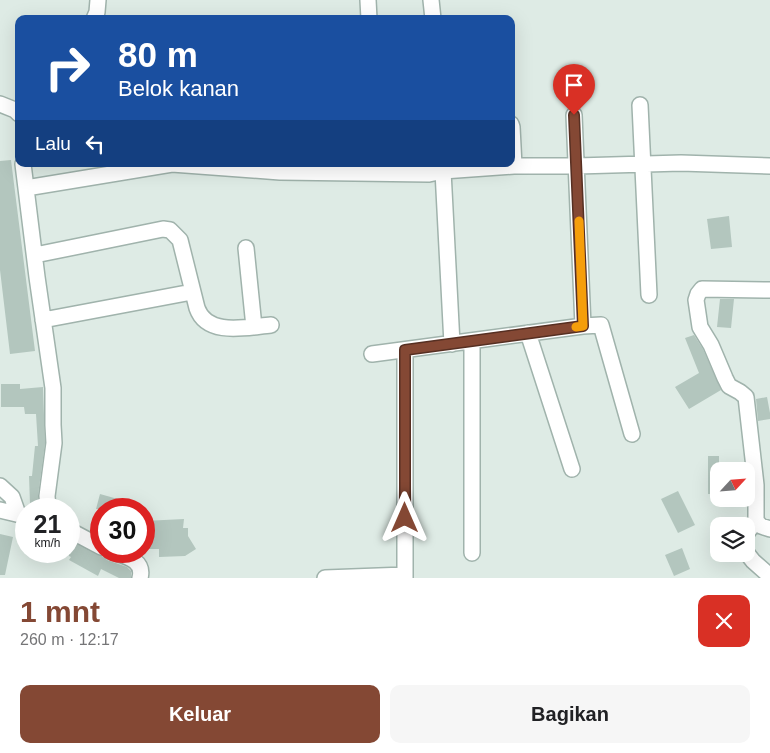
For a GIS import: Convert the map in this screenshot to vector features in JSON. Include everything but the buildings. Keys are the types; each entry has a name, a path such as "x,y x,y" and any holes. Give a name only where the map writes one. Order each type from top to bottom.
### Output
{"street":[{"path":"95,15 98,0"},
{"path":"368,0 369,15"},
{"path":"431,0 433,15"},
{"path":"0,104 15,110"},
{"path":"640,105 649,295"},
{"path":"574,115 583,326"},
{"path":"515,166 681,163 770,166"},
{"path":"23,167 53,388 54,443 47,498"},
{"path":"26,188 154,167"},
{"path":"212,167 280,172 489,167"},
{"path":"438,169 452,344"},
{"path":"34,255 163,229 170,230 180,240 192,292 199,314 204,320 224,329 271,325"},
{"path":"246,248 254,327"},
{"path":"770,290 702,289 696,300 700,327 710,344 724,378 729,386 746,397 756,485 756,521 761,526 770,529"},
{"path":"43,320 192,292"},
{"path":"372,354 601,325 632,434"},
{"path":"528,333 572,469"},
{"path":"472,341 472,553"},
{"path":"325,578 405,576 405,350"},
{"path":"0,486 15,502"},
{"path":"0,510 15,513"},
{"path":"754,562 770,576"},
{"path":"137,563 141,570 140,578"}],"slow traffic":[{"path":"576,327 583,326 579,221"}],"route":[{"path":"405,518 405,350 583,326 574,115"}]}
